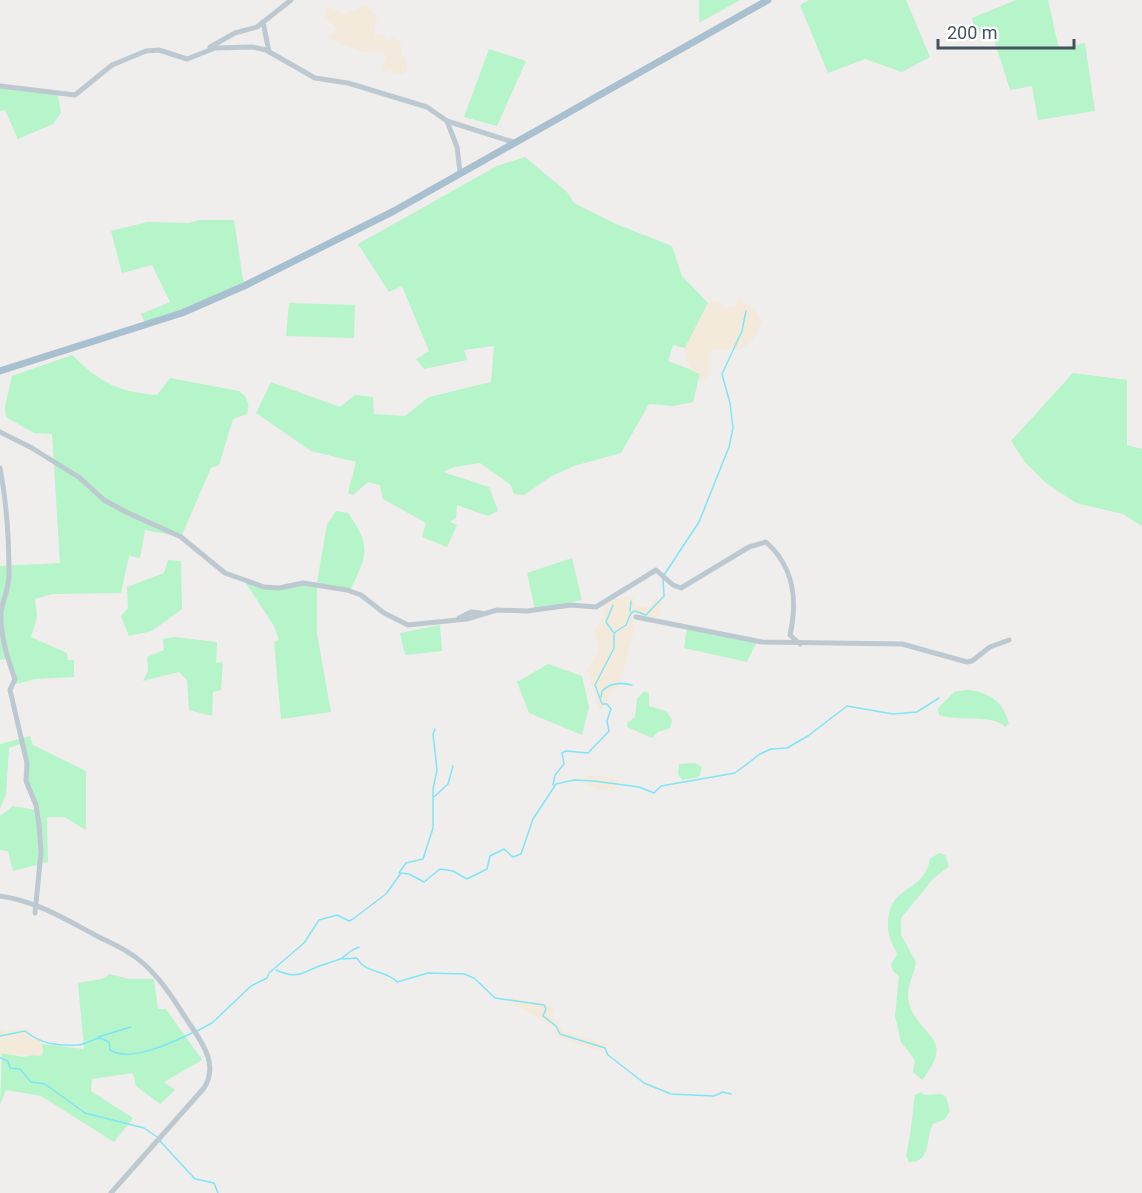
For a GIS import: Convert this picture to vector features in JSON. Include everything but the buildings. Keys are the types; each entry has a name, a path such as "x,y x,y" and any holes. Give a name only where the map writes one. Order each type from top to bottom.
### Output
{"main road":[{"path":"0,372 182,313 335,241 768,0"}],"street":[{"path":"0,86 79,94 107,68 146,51 159,50 187,59 207,50 224,38 252,29 291,0"},
{"path":"263,22 269,52"},
{"path":"207,50 245,46 269,52 315,78 348,83 428,107 447,121 513,142"},
{"path":"447,121 456,147 460,172"},
{"path":"0,432 32,448 80,478 104,500 181,537 225,573 264,587 310,583 347,590 361,595 384,613 408,625 455,621 497,610 527,611 561,605 596,607 656,570 664,575 667,582 681,588 749,547 766,542 779,554 792,583 795,610 790,635 800,644"},
{"path":"0,468 8,518 9,578 1,611 1,628 6,654"},
{"path":"636,617 762,642 846,645 886,642 923,648 968,662 990,647 1010,640"},
{"path":"0,642 15,680 10,690 27,763 26,782 36,805 39,825 41,852 35,913"},
{"path":"0,896 35,905 67,918 142,962 162,984 201,1041 211,1067 207,1083 111,1193"}],"green space":[{"path":"699,0 740,0 699,23"},
{"path":"809,0 906,0 930,57 902,72 865,59 828,73 800,5"},
{"path":"1016,0 1048,0 1059,49 1085,43 1095,111 1038,120 1032,86 1010,90 992,33 976,33 972,18"},
{"path":"489,49 526,61 497,126 464,117"},
{"path":"0,86 57,91 61,113 53,124 18,139 5,110 0,111"},
{"path":"525,157 567,192 574,203 616,224 672,246 682,276 708,303 685,348 673,345 668,361 700,373 693,402 673,406 649,404 621,453 574,466 552,476 524,495 514,494 511,485 480,463 454,467 443,472 489,487 498,511 488,516 457,505 456,518 450,522 457,525 447,547 422,537 426,523 383,499 380,485 368,482 353,495 348,493 356,462 311,451 256,413 271,382 340,407 355,395 373,397 374,414 405,416 429,397 491,382 494,346 464,350 467,360 424,369 416,359 429,351 402,286 389,292 358,244 497,166"},
{"path":"200,220 234,220 244,286 146,325 141,314 170,302 152,265 122,273 111,231 147,222 189,223"},
{"path":"289,303 355,305 354,338 286,336"},
{"path":"72,355 92,373 121,388 157,395 170,378 239,391 248,401 248,410 247,414 233,419 219,465 211,468 181,537 145,530 140,558 129,556 121,593 52,594 35,599 37,617 31,637 67,653 68,660 74,660 74,677 35,679 12,685 15,679 7,659 0,660 0,566 60,563 52,434 34,433 6,417 5,407 12,376"},
{"path":"1073,373 1127,380 1127,445 1142,449 1142,526 1123,514 1076,503 1046,483 1025,462 1011,441"},
{"path":"336,511 348,513 361,534 364,551 360,568 350,591 317,586 317,634 331,712 281,719 274,642 279,640 274,626 244,580 264,587 317,583 327,524"},
{"path":"572,558 582,600 535,610 527,573"},
{"path":"168,560 181,561 182,609 152,631 129,636 121,616 128,608 127,587 164,573"},
{"path":"440,625 442,651 405,655 400,633"},
{"path":"687,628 757,641 747,662 684,648"},
{"path":"174,637 217,642 216,663 223,662 221,690 213,692 212,716 189,710 187,680 179,672 143,681 148,671 147,657 164,650 163,639"},
{"path":"548,664 582,676 589,707 582,735 529,713 517,682"},
{"path":"966,690 981,692 994,699 1003,709 1009,724 1005,727 1000,723 985,719 939,715 938,708 954,692"},
{"path":"644,691 649,693 649,706 666,711 672,720 670,728 658,732 652,738 627,727 627,723 635,717 637,699"},
{"path":"30,736 33,745 86,771 86,830 64,817 47,817 48,862 13,871 8,851 0,850 0,816 13,806 36,810 26,781 27,771 20,744 9,748 6,794 0,809 0,744"},
{"path":"695,763 702,767 699,777 682,780 678,774 679,764"},
{"path":"939,853 945,855 949,866 933,879 901,918 901,935 916,962 909,987 909,1003 914,1015 936,1046 932,1065 922,1080 913,1072 915,1060 901,1042 895,1016 899,976 893,971 891,964 897,955 889,936 889,913 893,903 920,879 930,859"},
{"path":"110,974 129,979 154,979 158,1009 166,1009 202,1060 164,1082 175,1090 160,1104 136,1086 133,1073 92,1079 91,1091 133,1118 114,1142 41,1096 6,1090 0,1105 2,1053 23,1057 43,1053 42,1044 84,1049 78,983 102,979"},
{"path":"921,1092 925,1095 942,1094 946,1097 950,1111 945,1119 933,1124 925,1154 916,1161 909,1162 906,1156 915,1095"}],"sand":[{"path":"366,5 378,18 374,26 375,36 384,34 386,41 393,38 401,43 401,54 407,61 406,73 395,75 390,69 386,73 381,71 386,58 383,51 363,52 327,38 338,29 325,17 327,6 343,14"},
{"path":"740,299 755,310 762,322 755,337 744,347 728,350 713,349 709,357 711,365 707,380 699,379 700,374 692,371 685,357 685,348 708,303 720,301 724,308 735,307 737,300"},
{"path":"657,596 662,601 659,617 644,618 634,614 632,616 635,628 619,686 610,692 603,709 600,710 587,670 599,649 594,630 603,619 604,607 614,599 625,597 634,598 636,606 649,607"},
{"path":"586,776 603,776 618,780 618,787 604,790 583,784"},
{"path":"512,996 529,1002 537,999 556,1010 550,1018 562,1027 562,1031 606,1044 607,1053 557,1037 554,1027 511,1003"},
{"path":"26,1027 34,1037 42,1039 42,1056 2,1053 0,1056 0,1028 10,1032"}],"waterway":[{"path":"664,575 699,522 729,447 733,428 730,403 722,374 742,331 746,311"},
{"path":"553,785 555,775 564,764 562,753 566,751 588,753 609,731 607,721 611,709 607,704 602,704 595,685 614,648 614,633 626,625 631,613 635,611 646,615 664,596 663,579"},
{"path":"630,611 631,601"},
{"path":"613,605 606,622 613,632"},
{"path":"601,697 602,691 612,685 620,683 632,685"},
{"path":"197,1031 212,1023 251,986 267,978 269,973 304,943 319,920 337,915 349,921 353,919 386,894 401,873 409,874 424,882 440,869 453,871 467,879 487,869 490,856 504,849 513,857 521,854 533,819 556,784 574,780 594,781 639,787 654,793 661,786 735,773 760,754 771,749 787,748 808,736 847,706 893,714 917,712 939,698"},
{"path":"399,873 406,863 423,859 433,828 433,789 437,770 433,734 435,729"},
{"path":"434,797 448,784 453,766"},
{"path":"276,970 293,975 302,973 340,959 359,947"},
{"path":"342,959 357,958 365,967 388,975 397,982 428,973 464,974 474,978 495,998 544,1005 546,1009 543,1016 556,1026 560,1034 605,1048 608,1055 644,1083 671,1094 714,1096 723,1092 731,1094"},
{"path":"98,1037 131,1027"},
{"path":"0,1036 25,1031 43,1041 70,1045 80,1045 100,1038 109,1042 110,1050 129,1054 151,1050 192,1033"},
{"path":"0,1058 8,1061 10,1068 20,1069 31,1082 45,1084 85,1113 144,1128 157,1137"},
{"path":"160,1141 195,1179 214,1183 218,1193"}]}
